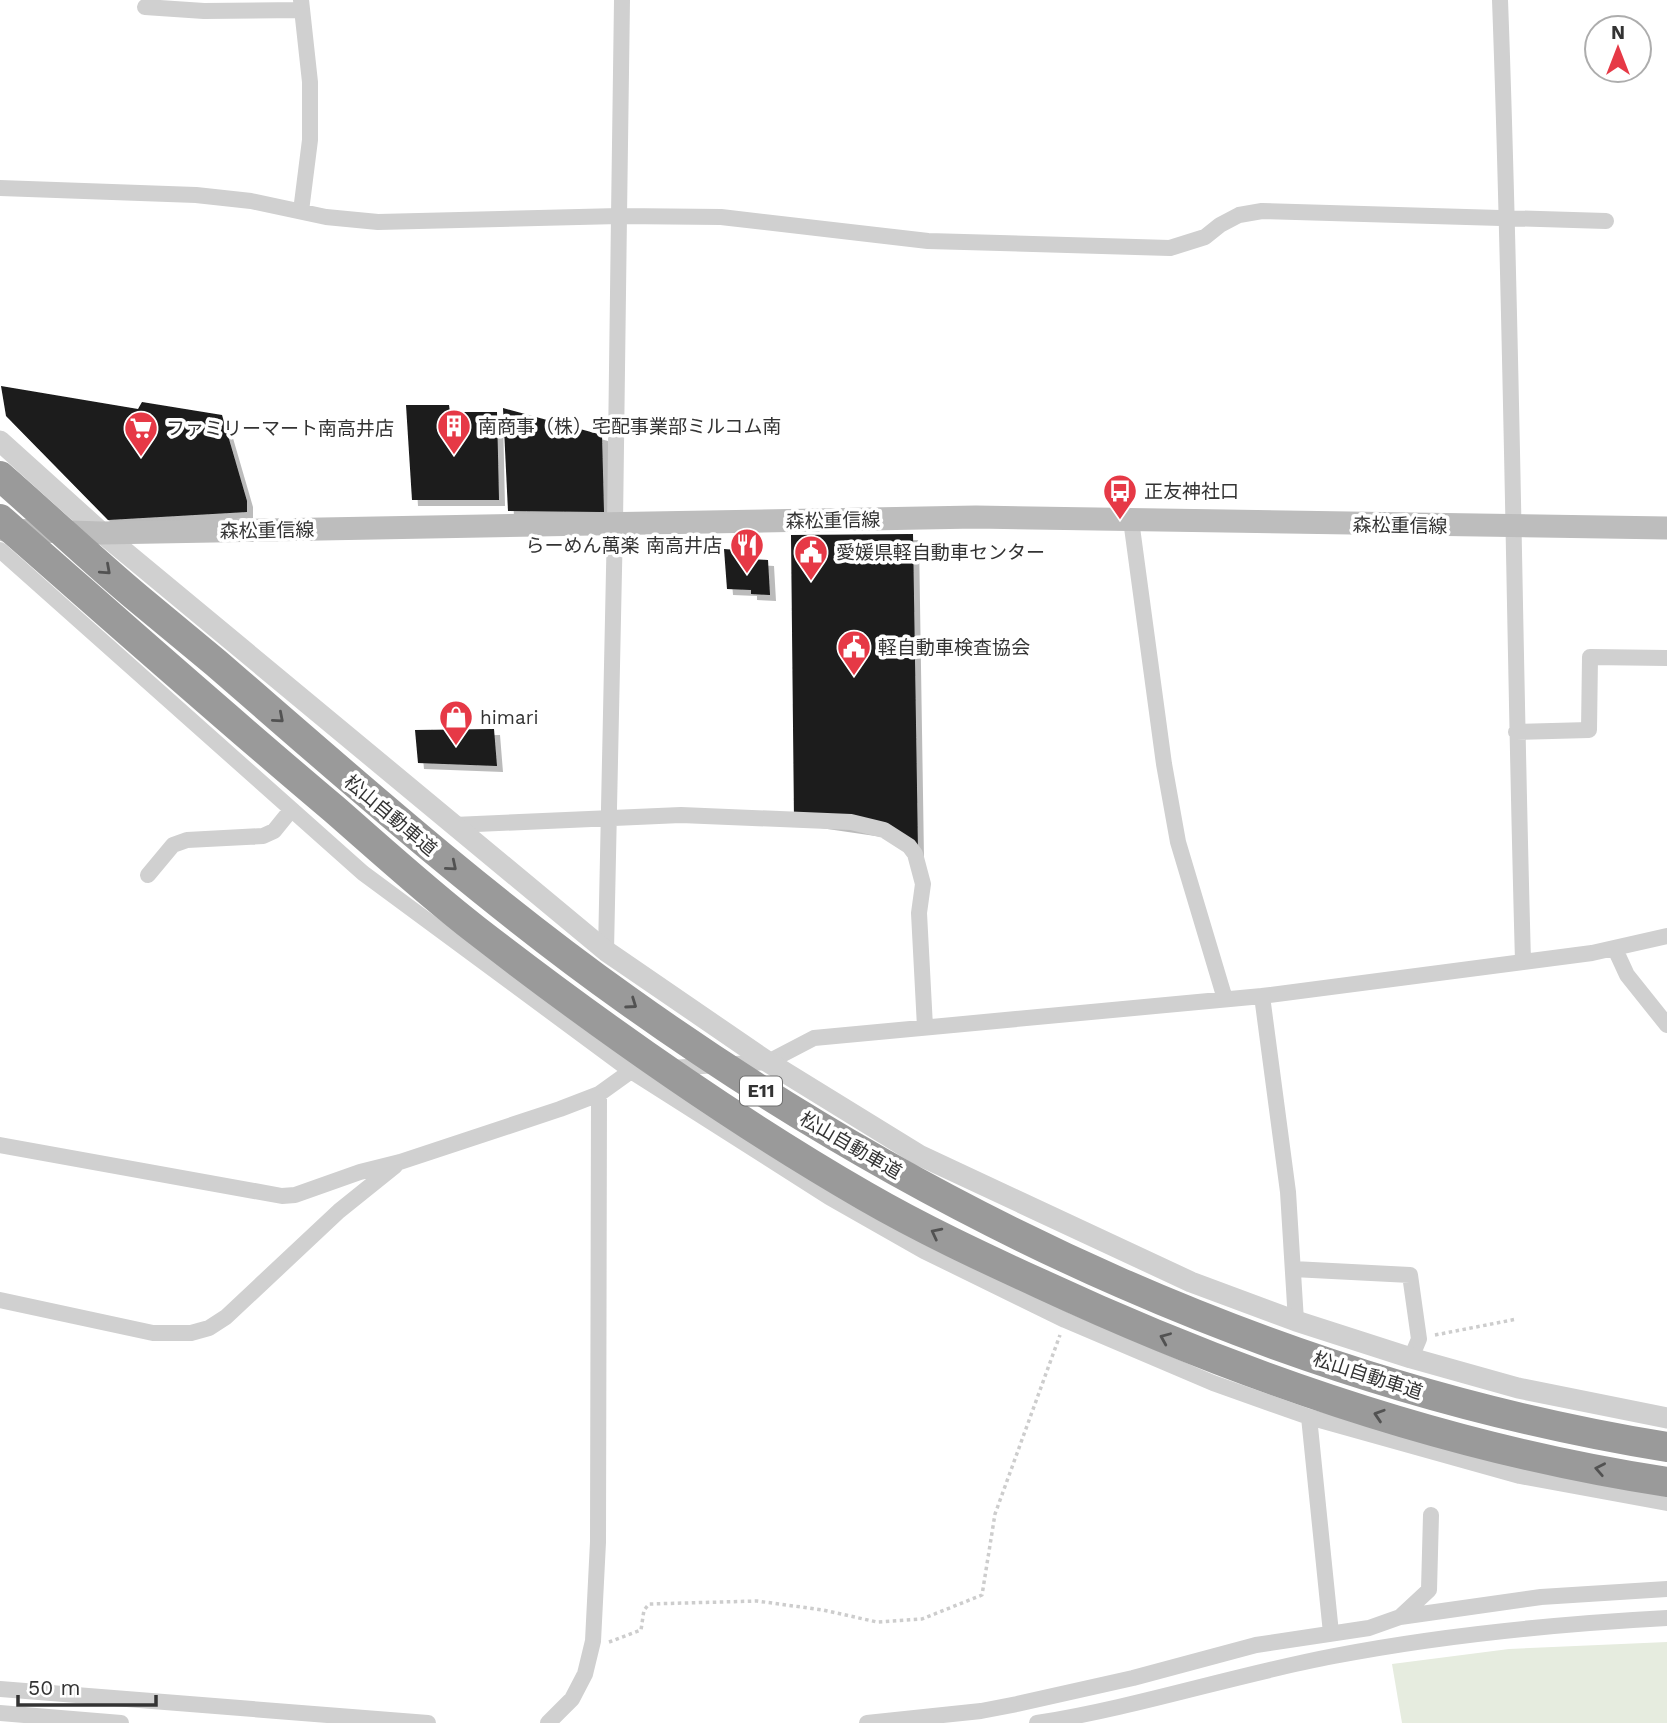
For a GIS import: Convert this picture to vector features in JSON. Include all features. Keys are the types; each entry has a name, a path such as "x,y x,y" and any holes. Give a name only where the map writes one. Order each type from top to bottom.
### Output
{"highway":[{"name":"松山自動車道","path":"0,476 136,597 493,901 649,1016 769,1097 886,1168 988,1221 1093,1270 1308,1356 1419,1392 1531,1420 1667,1447"},
{"name":"松山自動車道","path":"0,519 188,686 472,928 620,1037 751,1126 867,1198 972,1252 1079,1301 1185,1346 1298,1388 1410,1424 1524,1454 1667,1482"}],"main road":[{"name":"森松重信線","path":"0,530 102,533 976,517 1667,528"}],"street":[{"path":"606,951 622,0"},
{"path":"1500,0 1508,217 1522,961"},
{"path":"145,7 204,11 301,5 310,82 310,140 301,211"},
{"path":"0,188 196,195 251,201 378,222 619,216 721,217 928,241 1170,248 1205,237 1239,215 1262,211 1606,221"},
{"path":"0,441 102,533 606,951 768,1062 919,1155 1192,1282 1296,1321 1415,1348 1518,1388 1667,1418"},
{"path":"1131,520 1164,764 1178,842 1225,999"},
{"path":"0,550 363,873 631,1071 829,1197 925,1251 1065,1320 1213,1383 1310,1417 1520,1476 1667,1503"},
{"path":"1516,732 1589,730 1590,657 1667,658"},
{"path":"148,875 173,845 187,840 263,836 274,831 291,810"},
{"path":"454,825 681,815 851,822 884,831 909,846 915,854 923,884 919,913 925,1027"},
{"path":"0,1145 282,1196 295,1195 360,1171 400,1162 599,1094 631,1071 768,1062 814,1038 1262,996 1615,949 1667,936"},
{"path":"1615,949 1627,975 1667,1024"},
{"path":"1262,996 1288,1192 1296,1321"},
{"path":"548,1723 572,1699 585,1674 591,1649 598,1542 599,1094"},
{"path":"0,1300 153,1334 173,1335 209,1328 246,1300 340,1211 400,1162"},
{"path":"1293,1269 1410,1275 1415,1348"},
{"path":"1310,1417 1331,1633"},
{"path":"1400,1617 1429,1590 1430,1515"},
{"path":"867,1723 1017,1704 1133,1678 1256,1645 1369,1628 1400,1617 1541,1597 1667,1589"},
{"path":"1037,1723 1164,1697 1333,1656 1542,1627 1667,1618"},
{"path":"0,1689 428,1723"},
{"path":"0,1713 121,1723"}],"path":[{"path":"1415,1348 1517,1319"},
{"path":"591,1649 641,1630 644,1610 649,1604 757,1601 823,1610 877,1622 922,1619 982,1595 995,1514 1065,1320"}],"shaded area":[{"path":"1667,1642 1667,1723 1402,1723 1392,1664 1509,1649"}],"building":[{"name":"ファミリーマート南高井店","path":"1,386 138,409 142,402 222,415 247,501 247,512 108,520 6,416"},
{"name":"南商事（株）宅配事業部ミルコム南","path":"406,405 449,405 450,412 497,412 499,500 412,500"},
{"path":"503,408 602,435 604,512 508,511"},
{"name":"軽自動車検査協会","path":"913,534 918,852 883,832 794,819 791,535"},
{"name":"らーめん萬楽 南高井店","path":"724,549 748,551 748,559 768,560 770,595 751,594 751,590 727,589"},
{"name":"himari","path":"494,729 497,766 418,763 415,730"}],"place":[{"name":"南商事（株）宅配事業部ミルコム南","path":"454,456"},
{"name":"ファミリーマート南高井店","path":"141,458"},
{"name":"正友神社口","path":"1120,521"},
{"name":"らーめん萬楽 南高井店","path":"747,575"},
{"name":"愛媛県軽自動車センター","path":"811,582"},
{"name":"軽自動車検査協会","path":"854,677"},
{"name":"himari","path":"456,747"}]}
